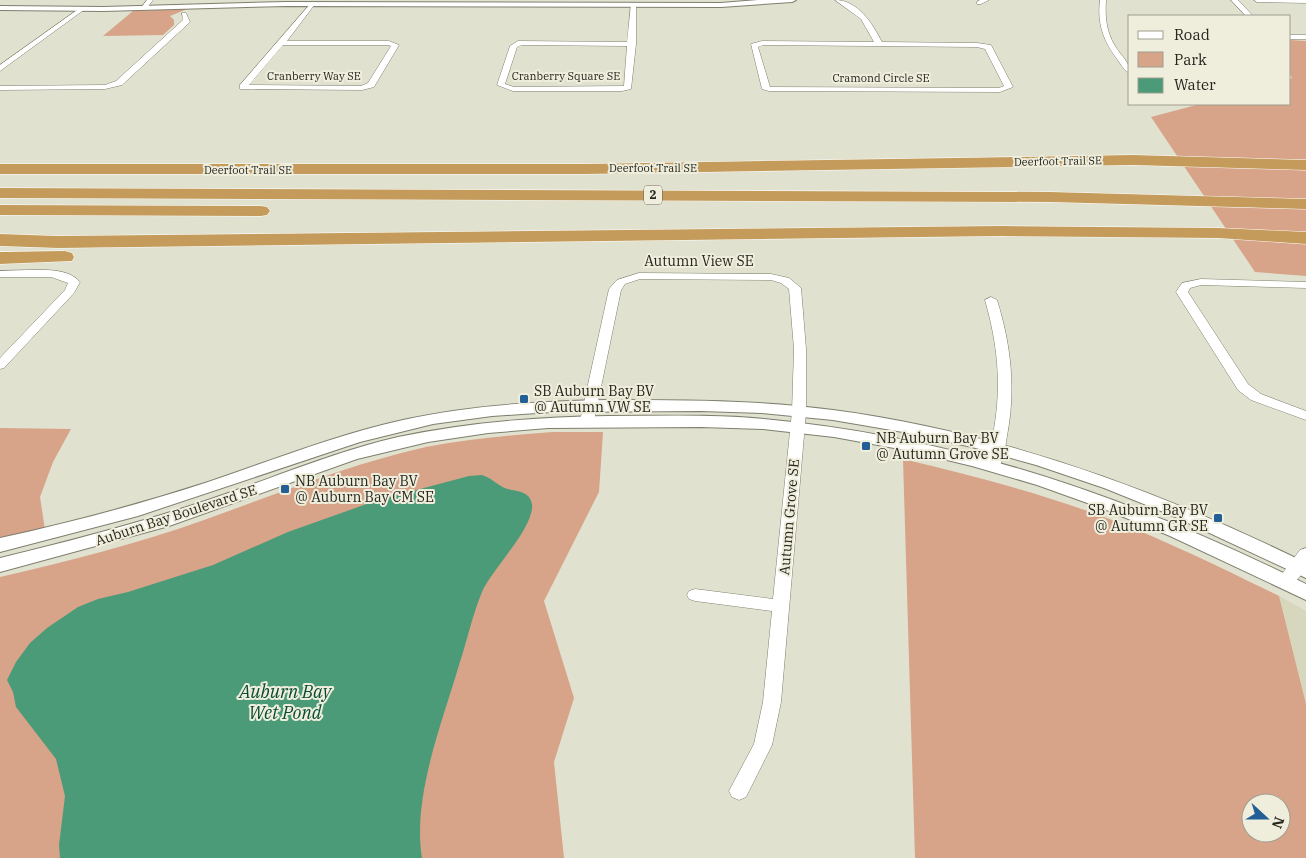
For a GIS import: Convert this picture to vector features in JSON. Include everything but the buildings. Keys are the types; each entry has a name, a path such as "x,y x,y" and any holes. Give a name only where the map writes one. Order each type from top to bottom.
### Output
{"highway":[{"path":"722,168 790,158 1165,150 1306,152"},
{"name":"Deerfoot Trail SE","path":"0,169 722,168 1133,160 1306,165"},
{"path":"1157,177 1306,181"},
{"path":"0,182 532,183 1053,178"},
{"name":"Deerfoot Trail SE","path":"0,193 1050,197 1306,204"},
{"path":"0,210 970,207 1050,197"},
{"path":"0,240 58,242 1002,232 1218,233 1306,238"},
{"path":"0,258 744,239 764,235"}],"street":[{"path":"144,8 150,0"},
{"path":"689,5 754,0"},
{"path":"0,8 82,9 312,4 689,5 750,4 792,0"},
{"path":"838,0 856,10 866,20 879,44"},
{"path":"979,3 986,0"},
{"path":"1103,0 1101,22 1105,35 1128,68"},
{"path":"1234,0 1249,15"},
{"path":"1257,0 1306,1"},
{"name":"Cranberry Way SE","path":"281,44 389,43 395,45 371,85 362,88 243,87 281,44 312,4"},
{"name":"Cranberry Square SE","path":"632,44 521,43 514,46 501,85 513,89 622,89 628,87 632,44 633,5"},
{"path":"0,69 82,9"},
{"path":"0,88 105,87 119,83 187,20 184,14"},
{"path":"1291,37 1306,37"},
{"name":"Cramond Circle SE","path":"762,42 879,44 977,44 988,47 1009,87 1000,90 769,88 765,87 754,46 762,42"},
{"path":"0,274 60,274 70,277 74,282 70,290 0,365"},
{"name":"Autumn View SE","path":"589,413 615,289 621,282 638,276 771,277 788,282 796,290 800,349 798,420"},
{"path":"1306,285 1202,282 1186,285 1182,292 1243,387 1256,397 1306,416"},
{"path":"991,300 1002,340 1007,375 1006,409 995,458"},
{"name":"Auburn Bay Boulevard SE","path":"0,545 140,510 334,443 397,426 503,409 720,422 798,420 898,443 995,458 1139,496 1303,564"},
{"name":"Auburn Bay Boulevard SE","path":"0,565 112,536 193,512 323,464 393,444 486,427 534,422 589,413"},
{"name":"Autumn Grove SE","path":"739,791 758,758 767,733 772,702 798,420"},
{"name":"Auburn Bay Boulevard SE","path":"995,458 1065,488 1124,509 1200,541 1306,593"},
{"path":"1285,582 1303,564"},
{"path":"695,595 780,606"}],"shaded area":[{"path":"1279,596 1306,611 1306,704"}],"green space":[{"path":"187,9 170,16 174,20 174,25 163,35 103,36 133,11"},
{"path":"1291,40 1306,41 1306,276 1255,272 1151,117 1196,105 1291,105"},
{"path":"0,428 71,429 53,462 40,497 45,530 0,541"},
{"name":"Auburn Bay Wet Pond","path":"553,432 603,432 599,492 544,601 574,698 554,762 564,858 0,858 0,577 154,537 286,490 398,454 458,442"},
{"path":"903,459 1009,486 1061,502 1133,528 1279,596 1306,704 1306,858 915,858"}],"water":[{"name":"Auburn Bay Wet Pond","path":"482,475 505,488 527,495 532,504 531,513 520,536 487,583 475,610 430,760 421,810 420,835 422,858 60,858 59,845 65,796 56,759 16,707 13,692 7,680 16,662 30,643 47,628 78,607 98,599 128,592 213,565 288,532 375,501 469,476"}],"place":[{"name":"SB Auburn Bay BV @ Autumn VW SE","path":"524,399"},
{"name":"NB Auburn Bay BV @ Autumn Grove SE","path":"866,446"},
{"name":"NB Auburn Bay BV @ Auburn Bay CM SE","path":"285,489"},
{"name":"SB Auburn Bay BV @ Autumn GR SE","path":"1218,518"}]}
